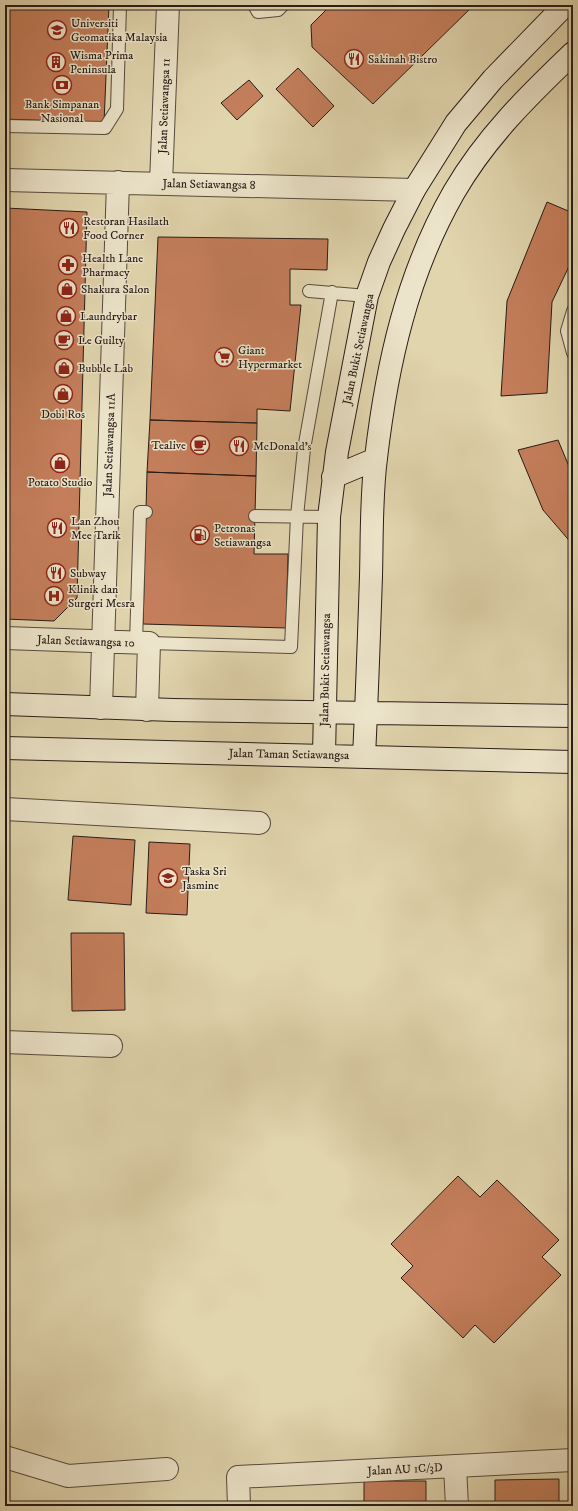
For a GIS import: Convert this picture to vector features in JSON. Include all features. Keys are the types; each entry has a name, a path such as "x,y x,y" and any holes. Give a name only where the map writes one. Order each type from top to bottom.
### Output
{"street":[{"name":"Jalan Setiawangsa 11","path":"161,183 168,5"},
{"name":"Jalan Bukit Setiawangsa","path":"324,755 329,517 333,477 368,296 379,262 414,190 456,123 493,79 565,5"},
{"path":"364,756 376,459 391,366 405,304 426,247 455,191 489,141 519,105 573,53"},
{"name":"Jalan Setiawangsa 8","path":"5,180 414,190"},
{"name":"Jalan Setiawangsa 11A","path":"101,708 118,182"},
{"path":"333,477 376,459"},
{"name":"Jalan Setiawangsa 10","path":"5,638 142,643 147,710"},
{"path":"5,704 147,710 573,716"},
{"name":"Jalan Taman Setiawangsa","path":"5,748 573,762"},
{"path":"5,809 259,823"},
{"path":"5,1042 111,1046"},
{"path":"5,1458 68,1476 167,1469"},
{"name":"Jalan AU 1C/3D","path":"239,1506 238,1477 573,1460"},
{"path":"456,1466 457,1506"}],"lane":[{"path":"5,126 105,128 117,109 120,5"},
{"path":"254,5 258,12 278,10 283,5"},
{"path":"309,291 368,296"},
{"path":"146,512 140,512 142,643 292,647 298,516 304,449 332,292"},
{"path":"573,311 567,331 573,353"},
{"path":"255,516 329,517"}],"building":[{"name":"Wisma Prima Peninsula","path":"5,5 109,5 104,123 5,119"},
{"path":"331,5 474,5 373,104 312,47 311,25"},
{"path":"298,68 334,106 313,127 276,89"},
{"path":"249,80 263,96 237,120 221,103"},
{"path":"547,202 573,213 573,258 552,302 547,393 501,396 507,301"},
{"path":"5,208 87,212 77,598 54,621 5,619"},
{"name":"Giant Hypermarket","path":"158,237 328,239 327,270 290,269 290,305 301,305 290,411 257,409 257,423 150,420"},
{"path":"150,420 257,423 256,476 147,472"},
{"path":"558,440 573,476 573,545 543,510 518,450"},
{"name":"Petronas Setiawangsa","path":"147,472 256,476 254,554 288,554 286,628 143,624"},
{"path":"73,836 135,840 131,905 68,900"},
{"name":"Taska Sri Jasmine","path":"149,842 190,844 187,915 146,913"},
{"path":"71,933 124,933 125,1010 72,1011"},
{"path":"458,1176 480,1197 497,1180 559,1240 542,1257 561,1275 494,1343 475,1325 463,1338 401,1278 413,1266 391,1244"},
{"path":"559,1479 559,1502 495,1503 495,1480"},
{"path":"364,1481 426,1481 426,1504 364,1504"},
{"path":"559,1502 559,1506 495,1506 495,1503"},
{"path":"219,1503 219,1506 179,1506 179,1504"},
{"path":"281,1504 349,1504 349,1506 281,1506"},
{"path":"364,1504 426,1504 426,1506 364,1506"}],"place":[{"name":"Universiti Geomatika Malaysia","path":"57,30"},
{"name":"Sakinah Bistro","path":"354,59"},
{"name":"Wisma Prima Peninsula","path":"56,62"},
{"name":"Bank Simpanan Nasional","path":"62,85"},
{"name":"Restoran Hasilath Food Corner","path":"69,228"},
{"name":"Health Lane Pharmacy","path":"68,265"},
{"name":"Shakura Salon","path":"67,289"},
{"name":"Laundrybar","path":"66,316"},
{"name":"Le Guilty","path":"64,340"},
{"name":"Giant Hypermarket","path":"224,357"},
{"name":"Bubble Lab","path":"64,368"},
{"name":"Dobi Ros","path":"63,394"},
{"name":"Tealive","path":"200,445"},
{"name":"McDonald's","path":"239,446"},
{"name":"Potato Studio","path":"60,463"},
{"name":"Lan Zhou Mee Tarik","path":"57,528"},
{"name":"Petronas Setiawangsa","path":"200,535"},
{"name":"Subway","path":"56,573"},
{"name":"Klinik dan Surgeri Mesra","path":"54,596"},
{"name":"Taska Sri Jasmine","path":"168,878"}]}
